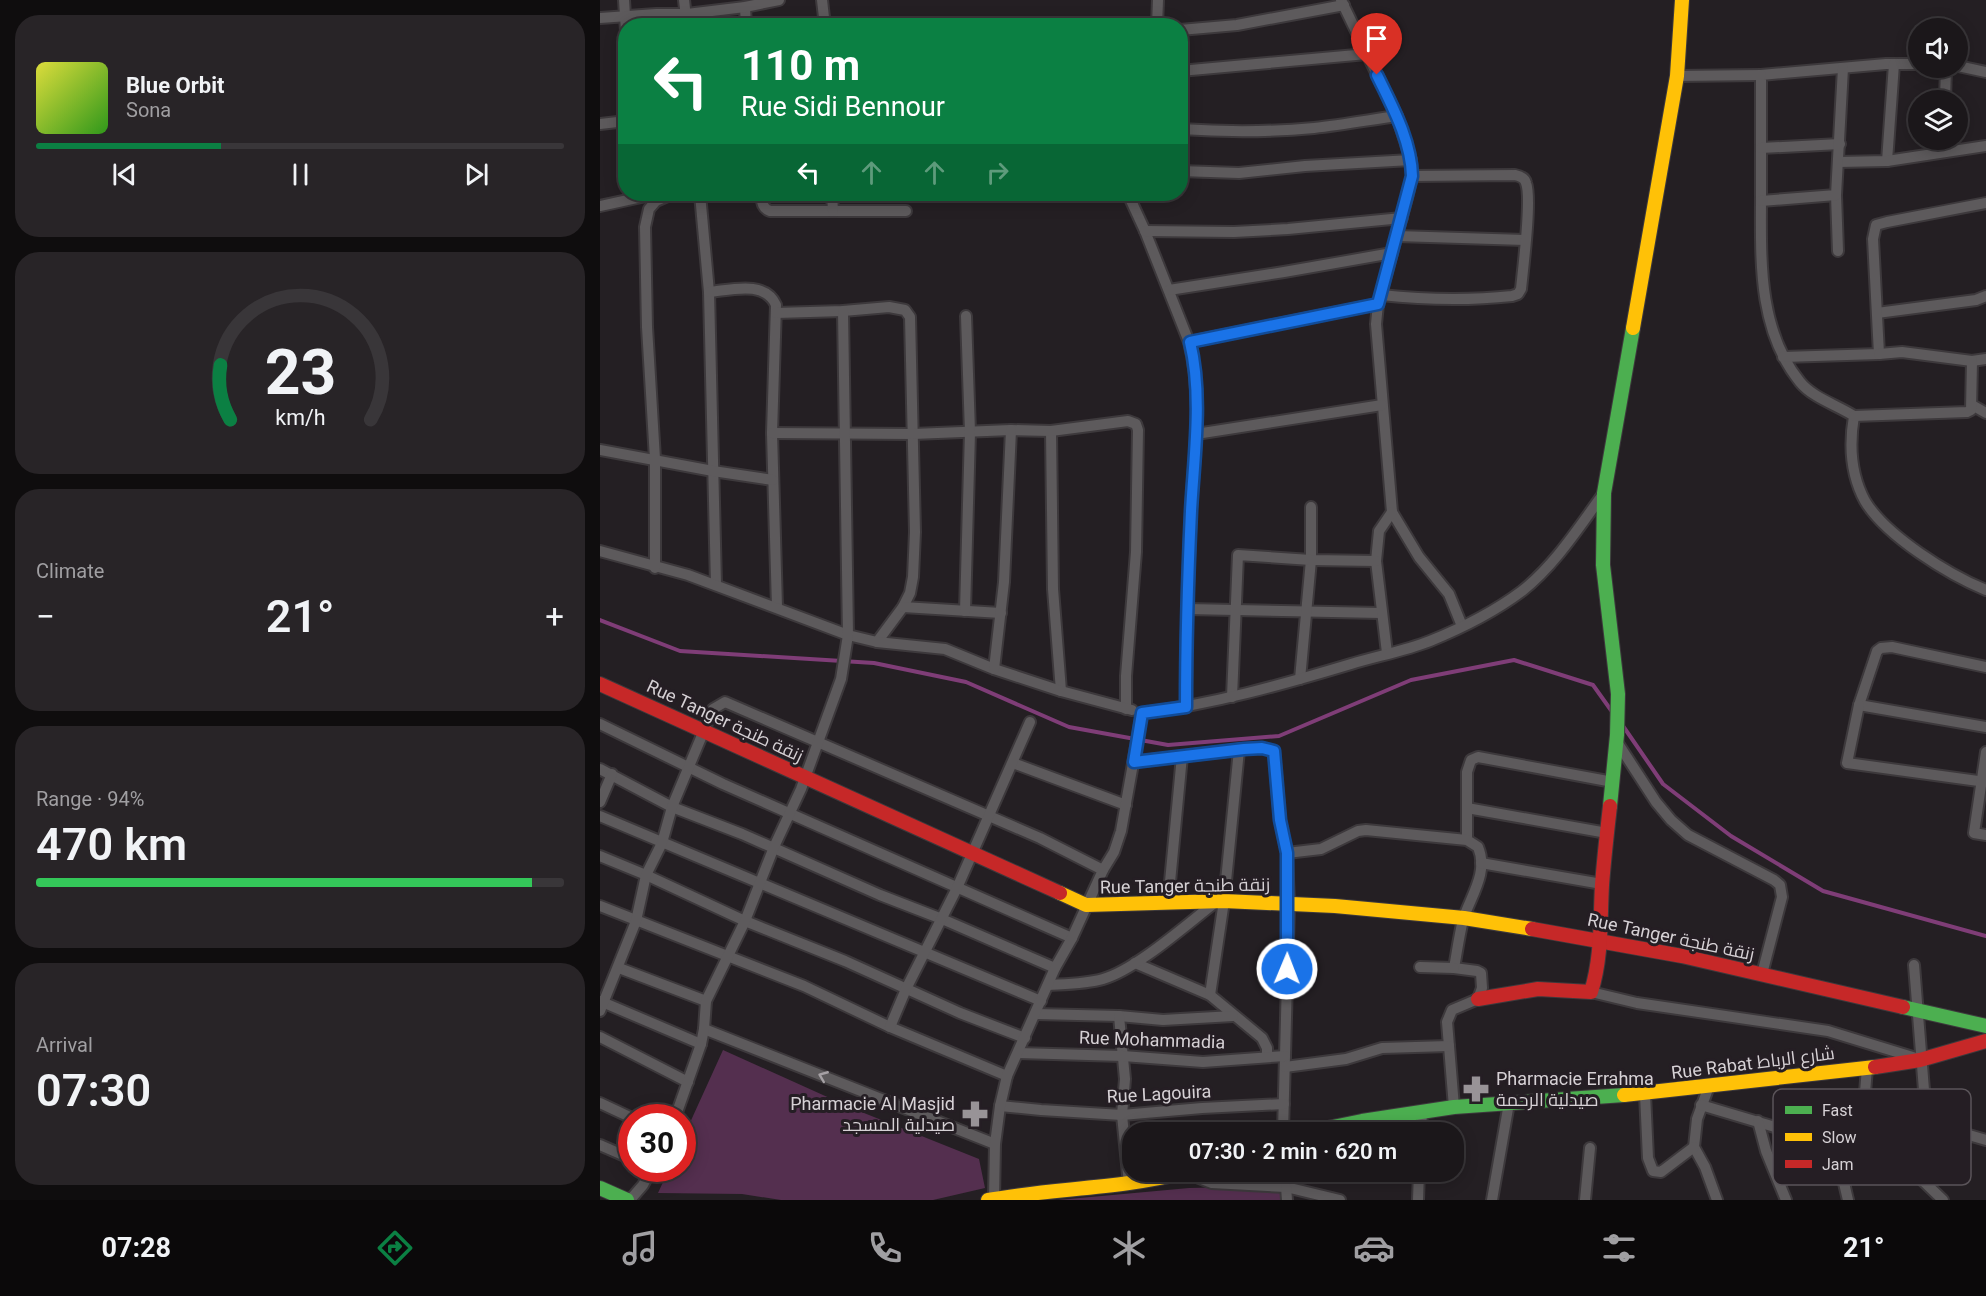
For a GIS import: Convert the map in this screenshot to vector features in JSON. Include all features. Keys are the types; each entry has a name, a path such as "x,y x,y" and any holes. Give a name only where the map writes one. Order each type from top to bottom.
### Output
{"street":[{"path":"624,0 624,16"},
{"path":"684,0 687,18"},
{"path":"822,0 824,18"},
{"path":"1157,18 1158,0"},
{"path":"1591,992 1600,939 1602,884 1617,738 1618,694 1603,565 1604,493 1677,76 1682,0"},
{"path":"696,18 772,1"},
{"path":"1188,29 1237,25 1342,2 1397,116 1411,160 1412,176 1380,299 1376,324 1392,512 1419,557 1449,594 1462,626"},
{"path":"745,7 746,18"},
{"path":"600,18 624,16 656,18"},
{"path":"1188,70 1367,54"},
{"path":"1887,161 1894,64"},
{"path":"1677,76 1761,75 1908,64"},
{"path":"1838,251 1836,195 1843,68"},
{"path":"1968,68 1986,72"},
{"path":"1761,75 1763,281 1768,314 1784,357 1802,384 1821,398 1854,416 1966,412 1971,410 1972,405 1972,361"},
{"path":"1188,130 1222,132 1315,128 1397,116"},
{"path":"600,124 618,122"},
{"path":"1761,148 1840,144"},
{"path":"1838,162 1887,161 1986,146"},
{"path":"1188,171 1239,172 1411,160"},
{"path":"1190,342 1380,299 1471,301 1518,294 1521,289 1528,199 1526,182 1522,177 1515,175 1412,176"},
{"path":"1761,201 1836,195"},
{"path":"600,206 621,201"},
{"path":"647,201 649,209 645,227 647,327 655,459 655,568"},
{"path":"649,209 656,201"},
{"path":"701,201 709,292 716,585"},
{"path":"762,201 766,209 770,211 906,211"},
{"path":"832,201 833,211"},
{"path":"1131,201 1190,342 1195,375 1196,434 1187,609 1186,707"},
{"path":"1879,354 1873,239 1876,225 1986,203"},
{"path":"1145,231 1277,230 1402,218"},
{"path":"1396,236 1525,240"},
{"path":"1169,290 1392,253"},
{"path":"709,292 755,289 773,297 776,305 772,433 777,608"},
{"path":"1877,313 1976,300 1986,296"},
{"path":"776,313 889,307 905,310 910,317 914,567 910,593 903,607 877,642"},
{"path":"680,1104 701,1044 706,1001 745,921 774,847 805,778 841,679 848,635 843,311"},
{"path":"965,611 970,432 966,316"},
{"path":"1784,357 1902,352 1972,361 1986,359"},
{"path":"1196,434 1383,405"},
{"path":"1972,405 1986,413"},
{"path":"1854,416 1850,439 1853,466 1864,499 1869,506 1887,526 1923,556 1960,579 1986,590"},
{"path":"772,433 913,435 1011,430 1051,431 1128,421 1136,424 1138,430 1136,552 1126,676 1126,709"},
{"path":"994,669 1004,582 1011,430"},
{"path":"1051,431 1053,589 1061,691"},
{"path":"600,450 773,480"},
{"path":"600,551 655,568 688,575 848,635 877,642 945,649 994,669 1126,709 1140,718 1300,679 1428,642 1462,626 1492,610 1542,573 1604,493"},
{"path":"1300,679 1311,560 1311,507"},
{"path":"1388,653 1381,614 1376,561 1379,531 1392,512"},
{"path":"1232,697 1238,555 1311,560 1376,561"},
{"path":"903,607 1001,613"},
{"path":"1187,609 1381,614"},
{"path":"1984,782 1847,763 1859,705 1877,651 1881,648 1892,647 1986,667"},
{"name":"Rue Tanger زنقة طنجة","path":"600,684 1086,905 1221,901 1335,906 1464,918 1600,939 1986,1026"},
{"path":"701,1044 601,1005 619,968 636,921 646,875 662,843 672,807 703,731 713,709 725,702 1040,838 1103,870"},
{"path":"1859,705 1986,727"},
{"path":"1138,1182 992,1200 995,1144 1007,1076 1055,968 1114,852 1121,831 1140,718"},
{"path":"890,1027 906,989 957,888 1030,722"},
{"path":"600,724 689,767 1072,938"},
{"path":"1617,738 1656,802 1671,820 1688,835 1780,885 1782,897 1762,974"},
{"path":"1135,758 1262,748 1274,751 1280,820 1287,853 1289,904 1283,1122"},
{"path":"1210,995 1239,750"},
{"path":"1986,752 1984,782 1974,833 1986,835"},
{"path":"1168,903 1182,756"},
{"path":"1467,840 1467,772 1471,760 1478,757 1613,782"},
{"path":"1013,763 1126,805"},
{"path":"600,769 672,807 774,847 880,895 1055,968"},
{"path":"600,802 612,774"},
{"path":"1467,808 1607,833"},
{"path":"600,816 1041,1001"},
{"path":"1287,853 1321,849 1358,831 1366,830 1467,840 1478,847 1481,863 1474,897 1464,918 1454,968"},
{"path":"600,856 745,921 845,961 960,1013 1025,1038"},
{"path":"1481,863 1602,884"},
{"path":"1048,986 1102,979 1135,963 1221,901"},
{"path":"600,906 804,986 890,1027 1007,1076"},
{"path":"1135,963 1210,995 1262,1038 1267,1048 1267,1057"},
{"path":"1914,965 1923,1089"},
{"path":"1420,967 1454,968 1481,973 1482,988 1478,999"},
{"path":"619,968 706,1001"},
{"path":"1455,1107 1447,1022 1452,1010 1478,999 1538,989 1591,992 1637,1004 1828,1031 1920,1060"},
{"path":"1036,1014 1119,1016 1163,1020 1233,1016"},
{"path":"1119,1016 1125,1078 1122,1115 1129,1184"},
{"path":"704,1029 995,1144"},
{"path":"600,1037 688,1082"},
{"name":"Rue Rabat شارع الرباط","path":"1353,1122 1455,1107 1646,1094 1867,1068 1920,1060 1986,1041"},
{"name":"Rue Mohammadia","path":"1018,1053 1123,1056 1203,1062 1267,1057 1285,1061 1346,1059 1382,1048 1449,1046"},
{"path":"1865,1089 1867,1068"},
{"path":"1709,1086 1697,1119 1694,1147 1705,1167 1717,1200"},
{"path":"1646,1094 1648,1158 1653,1170 1661,1172 1694,1147"},
{"path":"600,1103 618,1111"},
{"path":"1492,1200 1509,1103"},
{"name":"Rue Lagouira","path":"1000,1106 1122,1115 1284,1104"},
{"path":"1701,1105 1773,1126"},
{"path":"1422,1112 1422,1122"},
{"path":"1758,1121 1773,1168"},
{"path":"1971,1136 1986,1140"},
{"path":"600,1145 618,1153"},
{"path":"1585,1200 1590,1148"},
{"path":"600,1188 628,1200 645,1182"},
{"path":"1210,1182 1286,1187 1340,1200"},
{"path":"1418,1200 1419,1182"},
{"path":"1780,1185 1786,1200"},
{"path":"1844,1185 1848,1200"},
{"path":"1928,1185 1943,1200"},
{"path":"1286,1187 1287,1200"}],"shaded area":[{"path":"723,1050 854,1109 979,1159 985,1188 933,1200 781,1200 742,1194 658,1193 663,1182 696,1182 696,1109"},
{"path":"1283,1186 1286,1200 1058,1200 1189,1188"}],"waterway":[{"path":"600,620 680,651 874,663 966,682 1069,727 1168,745 1279,736 1411,680 1514,660 1593,685 1613,713"},
{"path":"1623,726 1663,784 1731,836 1823,891 1986,936"}],"traffic: fast":[{"path":"1610,806 1617,735 1618,694 1603,565 1604,493 1633,328"},
{"path":"1903,1007 1986,1026"},
{"path":"1357,1122 1454,1107 1624,1095"},
{"path":"600,1188 627,1200"}],"traffic: slow":[{"path":"1633,328 1677,76 1682,0"},
{"path":"1060,893 1086,905 1224,901 1335,906 1464,918 1532,929"},
{"path":"1624,1095 1875,1067"},
{"path":"988,1200 1137,1182"}],"traffic: jam":[{"path":"600,684 1060,893"},
{"path":"1478,999 1538,989 1591,992 1599,952 1602,885 1610,806"},
{"path":"1532,929 1682,956 1903,1007"},
{"path":"1875,1067 1920,1060 1986,1041"}],"place":[{"name":"Pharmacie Errahma صيدلية الرحمة","path":"1476,1089"},
{"name":"Pharmacie Al Masjid صيدلية المسجد","path":"975,1114"}],"route":[{"path":"1287,969 1289,904 1287,853 1280,820 1274,751 1270,748 1244,749 1134,762 1142,713 1186,707 1187,609 1196,434 1195,375 1190,342 1378,304 1412,176 1411,160 1397,116 1377,75"}]}
